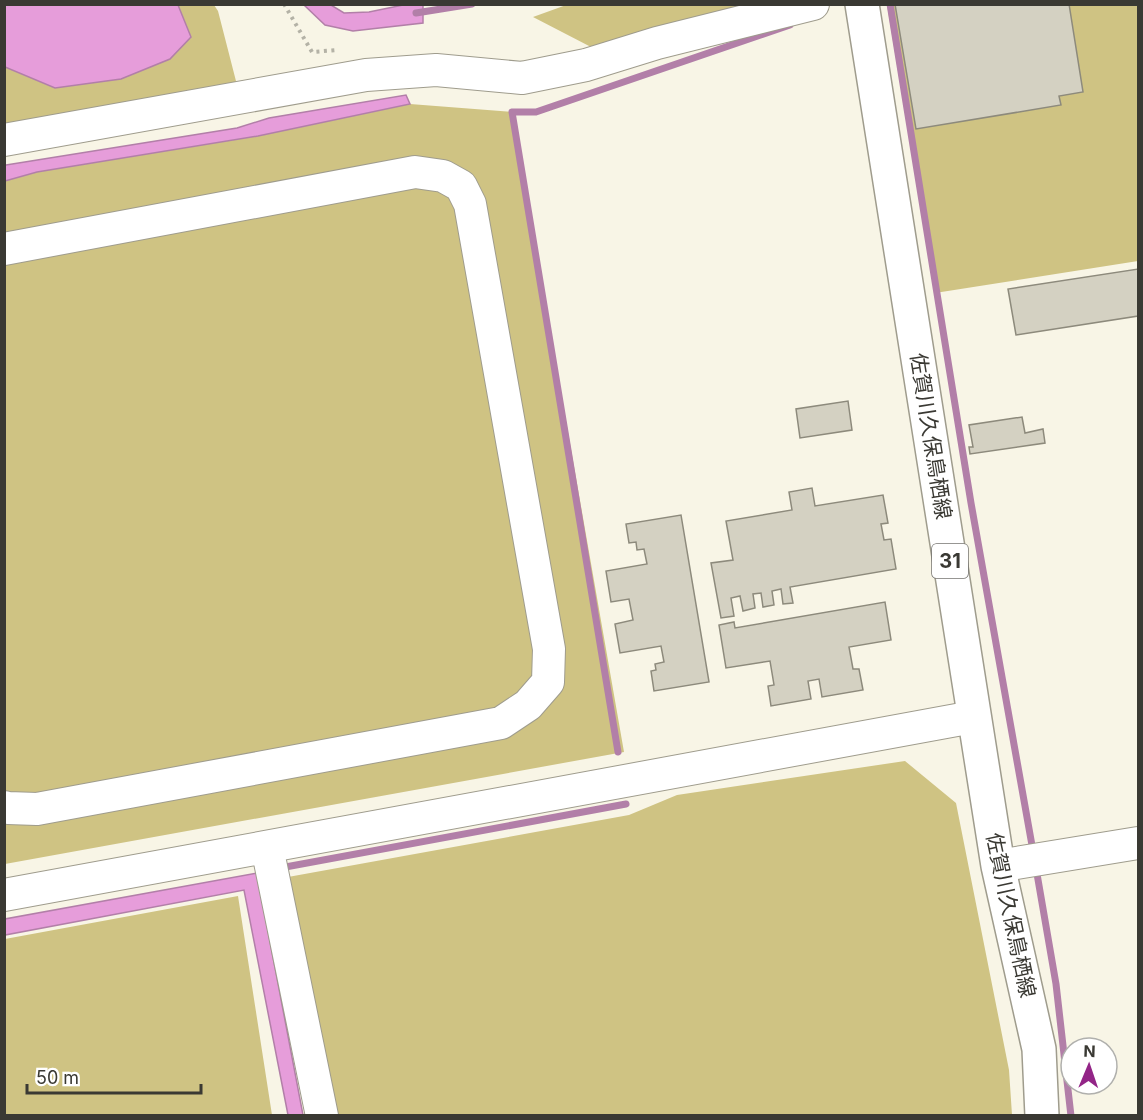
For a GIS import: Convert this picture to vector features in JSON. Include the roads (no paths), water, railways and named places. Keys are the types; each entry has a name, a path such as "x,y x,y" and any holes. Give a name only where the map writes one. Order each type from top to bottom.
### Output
{"main road":[{"name":"佐賀川久保鳥栖線","path":"862,4 936,466 973,717 1022,862 1039,1048 1041,1116"}],"street":[{"path":"4,140 366,75 436,70 522,78 586,65 657,43 813,4"},
{"path":"4,249 415,172 443,176 461,186 470,204 549,649 548,682 528,705 501,723 37,809 4,807"},
{"path":"4,895 270,862 973,717"},
{"path":"1022,862 1138,843"},
{"path":"270,862 322,1116"}],"waterway":[{"path":"416,13 472,4"},
{"path":"890,4 971,503 1033,851"},
{"path":"618,752 512,112 536,112 790,25"},
{"path":"280,868 626,804"},
{"path":"1036,868 1056,984 1071,1116"}]}
